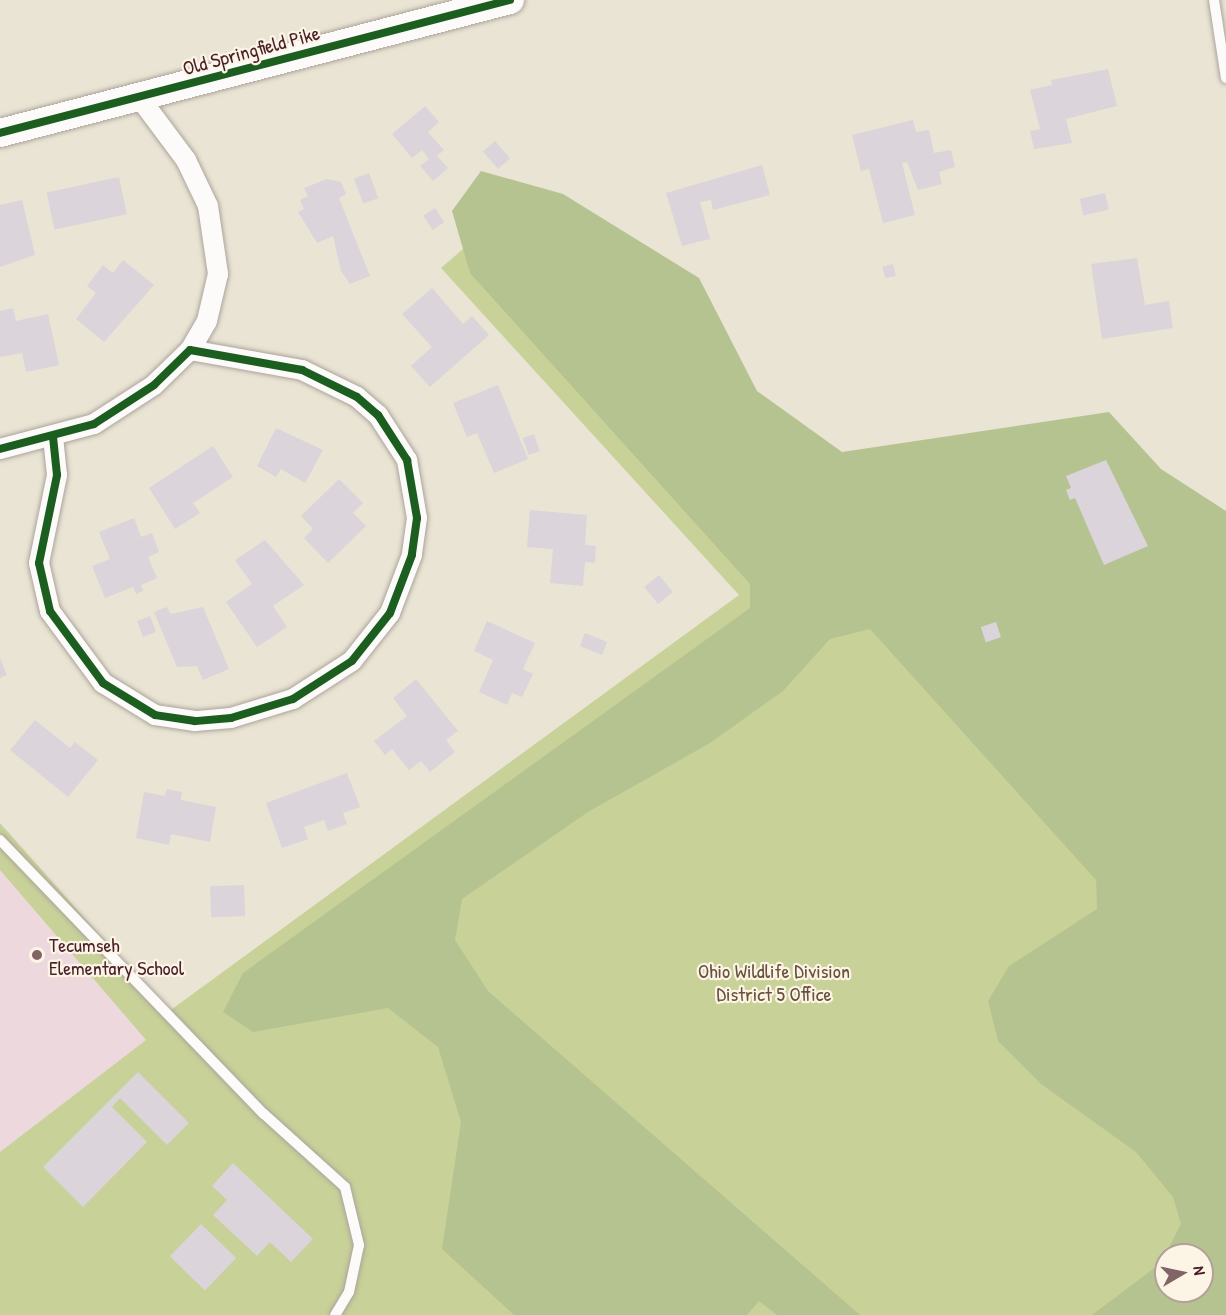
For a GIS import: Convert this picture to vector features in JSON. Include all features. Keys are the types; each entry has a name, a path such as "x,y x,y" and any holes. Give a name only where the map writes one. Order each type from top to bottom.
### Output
{"street":[{"name":"Old Springfield Pike","path":"0,133 510,0"},
{"path":"0,449 53,439 127,405 190,350 207,321 218,274 208,206 186,160 139,97"},
{"path":"53,439 57,475 41,539 43,587 62,634 103,683 155,715 195,721 263,711 325,682 373,639 403,585 417,518 407,460 378,415 333,383 269,360 190,350"}],"lane":[{"path":"1214,0 1226,78"},
{"path":"0,840 258,1108 345,1187 359,1245 349,1292 335,1315"}],"shaded area":[{"name":"Tecumseh Elementary School","path":"0,870 146,1040 0,1152"}],"green space":[{"path":"481,171 563,194 699,278 757,391 842,452 1109,412 1161,469 1226,511 1226,1315 1092,1315 1154,1268 1154,1303 1214,1303 1214,1243 1171,1243 1181,1224 1173,1197 1136,1152 1041,1084 998,1041 988,1001 1009,966 1097,909 1096,880 870,629 830,639 783,691 710,743 588,812 462,899 455,940 488,991 860,1315 777,1315 759,1301 747,1315 514,1315 442,1249 461,1122 438,1047 388,1008 253,1032 223,1012 243,973 750,608 750,584 470,273 452,211"},
{"name":"Ohio Wildlife Division District 5 Office","path":"529,192 1226,992 1226,1315 0,1315 0,1152 146,1040 0,870 0,823 168,1012 739,595 441,268"}],"building":[{"path":"1108,69 1117,106 1066,119 1072,143 1034,149 1030,131 1040,129 1030,90 1052,85 1051,80"},
{"path":"425,106 439,122 428,132 444,150 437,156 448,168 433,181 420,166 429,159 422,150 412,158 392,134"},
{"path":"913,120 916,132 929,130 934,153 951,150 955,167 939,172 942,184 918,190 907,162 902,163 915,215 883,223 869,169 861,171 852,135"},
{"path":"495,141 510,158 498,169 483,151"},
{"path":"762,165 770,195 713,210 711,200 700,202 710,239 682,246 666,193"},
{"path":"369,173 378,198 363,204 354,178"},
{"path":"119,177 127,214 55,230 47,192"},
{"path":"327,179 341,182 346,194 339,198 370,276 350,284 341,271 333,236 317,243 298,212 304,209 300,200 308,196 304,188"},
{"path":"1105,193 1109,210 1083,215 1080,199"},
{"path":"22,200 35,255 0,267 0,205"},
{"path":"435,208 444,222 433,230 423,216"},
{"path":"1137,258 1145,305 1169,301 1173,328 1102,339 1091,264"},
{"path":"123,260 154,285 104,342 76,319 96,293 87,286 103,265 113,273"},
{"path":"893,264 896,276 885,278 882,267"},
{"path":"432,288 463,324 472,316 489,335 430,387 411,366 432,347 402,314"},
{"path":"13,308 16,321 48,314 59,365 26,372 22,353 0,357 0,311"},
{"path":"498,385 528,459 494,473 477,433 467,437 453,403"},
{"path":"276,428 323,450 305,483 281,469 276,477 257,466"},
{"path":"534,434 540,451 529,455 523,438"},
{"path":"213,446 233,477 193,503 200,513 175,529 149,488"},
{"path":"1106,460 1148,546 1104,565 1075,498 1070,500 1066,490 1071,488 1066,476"},
{"path":"339,479 363,503 353,513 366,526 328,563 304,538 313,529 301,516"},
{"path":"530,510 587,515 585,545 596,546 595,563 585,562 583,586 550,583 553,549 527,547"},
{"path":"134,518 141,537 152,533 159,552 148,557 157,578 141,585 143,591 136,594 133,587 105,598 92,566 110,559 99,532"},
{"path":"265,540 304,585 273,606 287,627 257,647 226,602 252,584 235,560"},
{"path":"659,575 673,592 658,604 644,587"},
{"path":"167,607 171,614 203,607 229,669 203,680 197,666 177,667 154,612"},
{"path":"150,616 156,632 143,637 137,621"},
{"path":"487,621 535,643 523,669 533,674 522,697 512,693 507,705 479,692 493,660 474,651"},
{"path":"996,622 1001,637 986,642 981,627"},
{"path":"585,633 607,642 602,655 580,646"},
{"path":"0,658 7,675 0,678"},
{"path":"416,679 458,731 446,740 455,752 430,772 421,761 409,770 392,749 385,755 374,741 407,716 393,698"},
{"path":"35,720 70,748 75,742 98,760 68,797 10,750"},
{"path":"347,773 360,807 343,813 347,824 328,831 324,820 304,827 308,839 282,848 266,803"},
{"path":"167,789 182,792 181,800 216,807 210,842 171,834 169,845 136,838 144,792 165,796"},
{"path":"244,885 245,916 211,917 210,886"},
{"path":"138,1072 189,1123 167,1145 120,1098 112,1107 147,1142 83,1207 43,1167"},
{"path":"233,1163 313,1239 291,1262 270,1242 257,1256 213,1215 227,1200 212,1186"},
{"path":"201,1224 236,1258 205,1290 170,1256"}],"cycle path":[{"path":"0,133 510,0"},
{"path":"0,449 94,424 154,385 190,350 302,370 357,397 378,415 407,460 417,518 412,555 390,613 352,661 293,699 231,718 195,721 155,715 103,683 50,611 39,563 57,475 53,439"}],"place":[{"name":"Tecumseh Elementary School","path":"37,955"}]}
